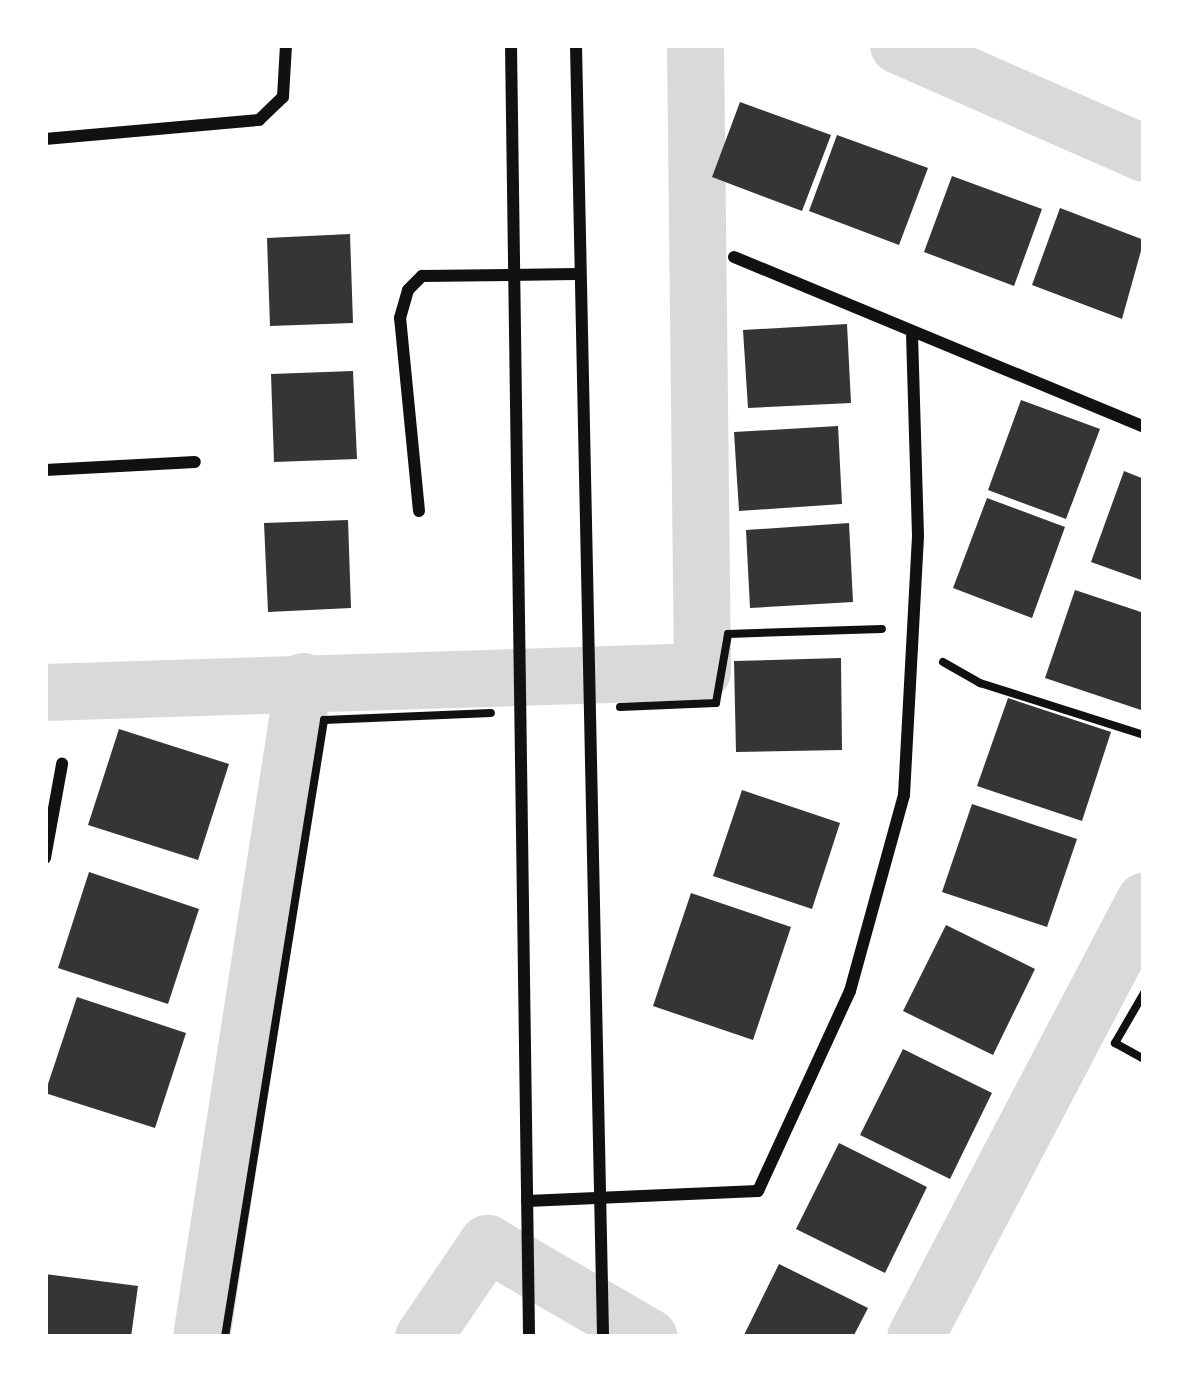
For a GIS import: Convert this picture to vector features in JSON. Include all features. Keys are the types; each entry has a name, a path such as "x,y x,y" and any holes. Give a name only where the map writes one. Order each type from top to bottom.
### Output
{"street":[{"path":"45,139 259,120 283,97 286,45"},
{"path":"511,45 529,1337"},
{"path":"576,45 576,274 603,1337"},
{"path":"734,257 912,336 1144,428"},
{"path":"419,511 400,318 408,290 422,276 576,274"},
{"path":"527,1201 758,1191 850,991 904,795 918,536 912,336"},
{"path":"45,470 195,462"},
{"path":"45,858 62,764"}],"path":[{"path":"601,708 716,703 728,634 881,629"},
{"path":"955,669 1144,735"},
{"path":"225,1337 324,720 508,712"},
{"path":"1144,993 1115,1043 1144,1059"}],"building":[{"path":"740,102 831,135 802,211 712,177"},
{"path":"837,135 928,168 899,245 809,211"},
{"path":"952,176 1042,209 1014,286 924,252"},
{"path":"1060,208 1144,240 1122,319 1032,285"},
{"path":"350,234 353,323 270,326 267,238"},
{"path":"847,324 851,403 748,408 743,330"},
{"path":"353,371 357,459 274,462 271,374"},
{"path":"1021,400 1100,429 1066,519 988,490"},
{"path":"838,426 842,504 739,511 734,432"},
{"path":"1124,471 1144,479 1144,581 1091,562"},
{"path":"987,498 1065,527 1032,618 953,588"},
{"path":"348,520 351,608 268,612 264,523"},
{"path":"849,523 853,602 750,608 746,530"},
{"path":"1075,590 1144,613 1144,711 1045,678"},
{"path":"841,658 842,750 736,752 734,661"},
{"path":"1008,698 1111,732 1082,821 977,786"},
{"path":"119,729 229,764 198,860 88,825"},
{"path":"742,790 840,823 812,909 713,876"},
{"path":"972,804 1077,839 1047,927 942,892"},
{"path":"89,872 199,909 168,1004 58,968"},
{"path":"691,893 791,927 753,1040 653,1006"},
{"path":"946,925 1035,969 993,1055 903,1011"},
{"path":"77,997 186,1033 155,1128 45,1093"},
{"path":"903,1049 992,1093 950,1179 860,1135"},
{"path":"839,1143 927,1187 885,1273 796,1229"},
{"path":"779,1264 868,1308 853,1337 743,1337"},
{"path":"45,1274 138,1286 131,1337 45,1337"}],"waterway":[{"path":"45,692 702,671 695,45"},
{"path":"898,45 1144,153"},
{"path":"201,1337 303,681"},
{"path":"915,1337 1144,900"},
{"path":"423,1337 487,1243 649,1337"}]}
